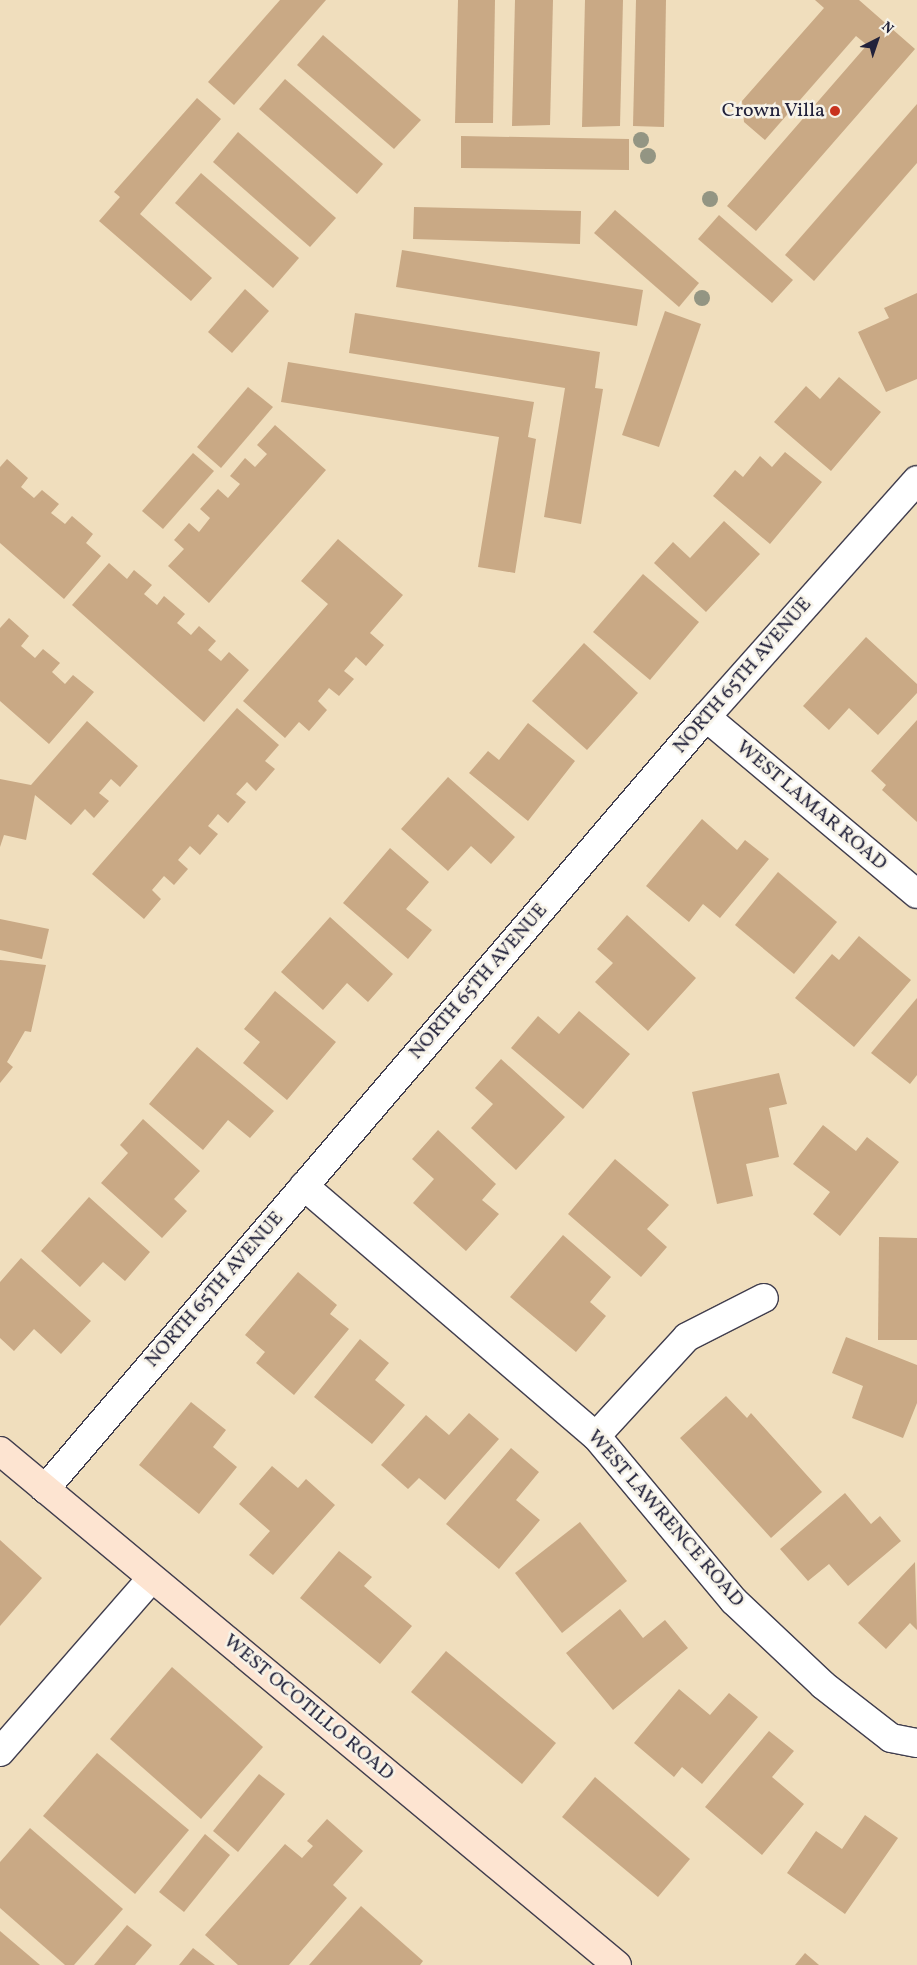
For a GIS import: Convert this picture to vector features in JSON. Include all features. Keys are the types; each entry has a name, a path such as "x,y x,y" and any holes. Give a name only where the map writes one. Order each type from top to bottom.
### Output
{"street":[{"name":"NORTH 65TH AVENUE","path":"45,1489 706,718 917,480"},
{"name":"WEST LAMAR ROAD","path":"706,718 917,894"},
{"name":"WEST LAWRENCE ROAD","path":"304,1186 596,1436 734,1601 867,1723 890,1738 917,1743"},
{"path":"596,1436 688,1337 764,1298"},
{"name":"WEST OCOTILLO ROAD","path":"0,1451 151,1579 617,1965"},
{"path":"0,1752 151,1579"}],"building":[{"path":"280,0 326,0 234,105 208,82"},
{"path":"458,0 495,0 493,123 455,123"},
{"path":"515,0 553,0 550,125 512,126"},
{"path":"585,0 623,0 620,126 582,127"},
{"path":"636,0 666,0 664,127 633,126"},
{"name":"Crown Villa","path":"815,0 859,0 915,49 756,231 727,206 867,45 856,36 765,140 744,122 742,101 824,8"},
{"path":"323,35 421,120 394,149 297,65"},
{"path":"285,79 383,164 357,194 259,109"},
{"path":"197,98 221,119 140,214 212,278 191,301 99,221 120,197 114,192"},
{"name":"Crown Villa","path":"917,104 917,163 814,281 785,255"},
{"path":"238,132 336,218 310,247 213,162"},
{"path":"461,136 629,139 629,170 461,168"},
{"path":"201,173 299,258 273,288 175,203"},
{"path":"414,207 581,211 580,244 413,239"},
{"path":"615,210 699,283 679,307 594,233"},
{"path":"719,215 793,280 772,303 698,239"},
{"path":"402,250 643,290 637,326 396,287"},
{"path":"245,289 269,311 232,353 208,332"},
{"path":"917,293 917,379 886,392 858,332 889,318 884,308"},
{"path":"665,311 701,324 659,447 622,435"},
{"path":"355,313 600,352 595,388 603,389 581,524 544,517 565,388 349,353"},
{"path":"288,362 534,402 528,437 536,439 515,573 478,567 499,437 281,402"},
{"path":"839,377 881,412 831,471 774,422 806,386 820,399"},
{"path":"248,387 273,407 221,468 197,447"},
{"path":"275,425 326,470 209,603 168,566 184,549 174,540 189,523 199,532 210,518 200,509 218,489 228,498 240,484 230,476 245,458 255,467 267,454 257,445"},
{"path":"785,452 822,482 770,544 713,496 735,470 743,477 760,456 772,467"},
{"path":"193,453 214,471 163,529 142,511"},
{"path":"7,459 28,478 21,487 34,498 42,490 59,504 51,513 65,524 72,516 93,534 86,543 101,556 64,599 0,543 0,467"},
{"path":"724,521 760,554 706,612 654,563 673,542 690,558"},
{"path":"338,539 403,595 370,633 384,645 366,666 356,657 344,671 354,679 339,696 329,688 318,701 327,710 309,731 299,722 285,738 243,701 328,604 301,581"},
{"path":"109,563 127,579 134,570 152,585 144,594 157,605 164,596 185,614 177,623 191,635 199,626 216,641 208,650 221,661 229,652 249,670 204,722 72,605"},
{"path":"643,574 699,622 650,680 593,632"},
{"path":"9,618 29,636 21,646 35,658 43,649 60,663 52,672 65,684 73,675 94,692 49,744 0,701 0,628"},
{"path":"866,637 917,684 917,693 878,735 849,708 829,730 803,706"},
{"path":"584,643 638,693 587,750 532,701"},
{"path":"237,708 279,745 265,761 275,769 256,791 247,782 236,794 246,802 228,823 218,814 208,826 218,834 200,855 190,846 178,860 188,869 174,885 164,876 152,890 161,899 144,919 92,874"},
{"path":"917,720 917,822 882,790 886,785 871,771"},
{"path":"87,721 138,766 120,787 111,779 99,793 109,801 94,818 85,809 71,825 35,795 26,840 4,835 0,847 0,779 31,785"},
{"path":"528,723 575,761 528,821 469,773 488,751 499,760"},
{"path":"448,777 515,837 491,864 471,846 448,871 401,829"},
{"path":"702,819 737,850 745,840 769,859 720,918 703,904 689,922 646,886"},
{"path":"390,848 429,882 406,909 432,930 408,959 343,903"},
{"path":"778,872 837,922 794,974 735,925"},
{"path":"627,915 696,978 648,1031 595,982 613,963 597,949"},
{"path":"330,917 393,974 368,1002 347,983 323,1010 281,972"},
{"path":"0,919 49,929 42,959 0,950"},
{"path":"859,936 911,980 854,1047 795,998 832,954 839,960"},
{"path":"0,960 46,965 31,1032 25,1031 7,1062 13,1067 0,1083"},
{"path":"275,991 336,1042 287,1100 243,1063 260,1042 244,1029"},
{"path":"917,998 917,1075 910,1084 871,1053"},
{"path":"579,1011 630,1054 583,1109 511,1048 538,1016 559,1034"},
{"path":"197,1047 274,1111 250,1138 228,1120 203,1150 149,1104"},
{"path":"501,1059 565,1117 516,1170 471,1128 493,1104 475,1088"},
{"path":"779,1073 787,1104 769,1108 779,1157 746,1164 753,1196 717,1204 692,1092"},
{"path":"143,1119 200,1171 174,1199 187,1211 162,1238 101,1183 128,1153 120,1145"},
{"path":"823,1125 856,1151 867,1137 899,1162 840,1236 813,1214 830,1192 793,1164"},
{"path":"438,1130 496,1184 482,1200 499,1214 466,1251 413,1203 434,1179 412,1159"},
{"path":"615,1159 669,1205 647,1229 667,1247 641,1277 568,1214"},
{"path":"89,1197 150,1252 125,1281 103,1262 80,1287 41,1251"},
{"path":"563,1235 611,1277 590,1302 606,1316 576,1352 510,1297"},
{"path":"879,1237 917,1238 917,1340 878,1340"},
{"path":"21,1258 91,1321 61,1354 34,1329 14,1351 0,1338 0,1282"},
{"path":"298,1272 337,1305 330,1314 349,1329 294,1395 256,1363 265,1352 245,1335"},
{"path":"846,1337 917,1365 917,1403 903,1438 852,1418 863,1386 832,1373"},
{"path":"360,1339 389,1363 375,1380 405,1405 372,1444 314,1397"},
{"path":"726,1396 747,1418 751,1413 822,1492 771,1538 680,1438"},
{"path":"191,1402 226,1430 213,1447 237,1467 199,1514 139,1465"},
{"path":"469,1413 499,1439 445,1500 419,1478 408,1489 381,1465 426,1415 449,1435"},
{"path":"511,1448 539,1472 516,1500 540,1520 499,1569 446,1524"},
{"path":"272,1466 298,1488 306,1479 335,1505 273,1575 249,1555 270,1531 239,1504"},
{"path":"845,1493 871,1524 880,1516 901,1541 848,1586 829,1564 808,1581 780,1549"},
{"path":"580,1522 627,1581 562,1633 515,1573"},
{"path":"0,1540 42,1578 0,1626"},
{"path":"339,1551 372,1577 364,1586 412,1626 380,1664 300,1598"},
{"path":"915,1562 917,1630 910,1623 886,1649 858,1623"},
{"path":"620,1609 643,1638 665,1620 688,1648 613,1710 566,1653"},
{"path":"446,1651 556,1743 522,1784 411,1692"},
{"path":"172,1667 263,1747 201,1819 110,1739"},
{"path":"679,1689 710,1715 729,1693 758,1717 702,1784 682,1767 674,1777 634,1743"},
{"path":"769,1731 794,1751 772,1777 804,1804 762,1855 705,1807"},
{"path":"97,1753 189,1830 135,1894 43,1816"},
{"path":"259,1774 285,1794 238,1852 213,1831"},
{"path":"595,1777 690,1859 658,1897 562,1817"},
{"path":"865,1815 898,1838 845,1914 787,1873 816,1831 842,1849"},
{"path":"327,1819 363,1851 333,1885 347,1898 289,1965 238,1965 205,1935 285,1844 302,1858 313,1846 307,1841"},
{"path":"30,1828 123,1909 74,1965 65,1965 0,1908 0,1862"},
{"path":"205,1834 230,1855 184,1912 159,1892"},
{"path":"361,1906 423,1961 420,1965 309,1965"},
{"path":"127,1925 152,1945 135,1965 94,1965"},
{"path":"0,1931 40,1965 0,1965"},
{"path":"193,1948 215,1965 179,1965"},
{"path":"805,1953 819,1965 795,1965"}],"place":[{"name":"Crown Villa","path":"835,111"}]}
